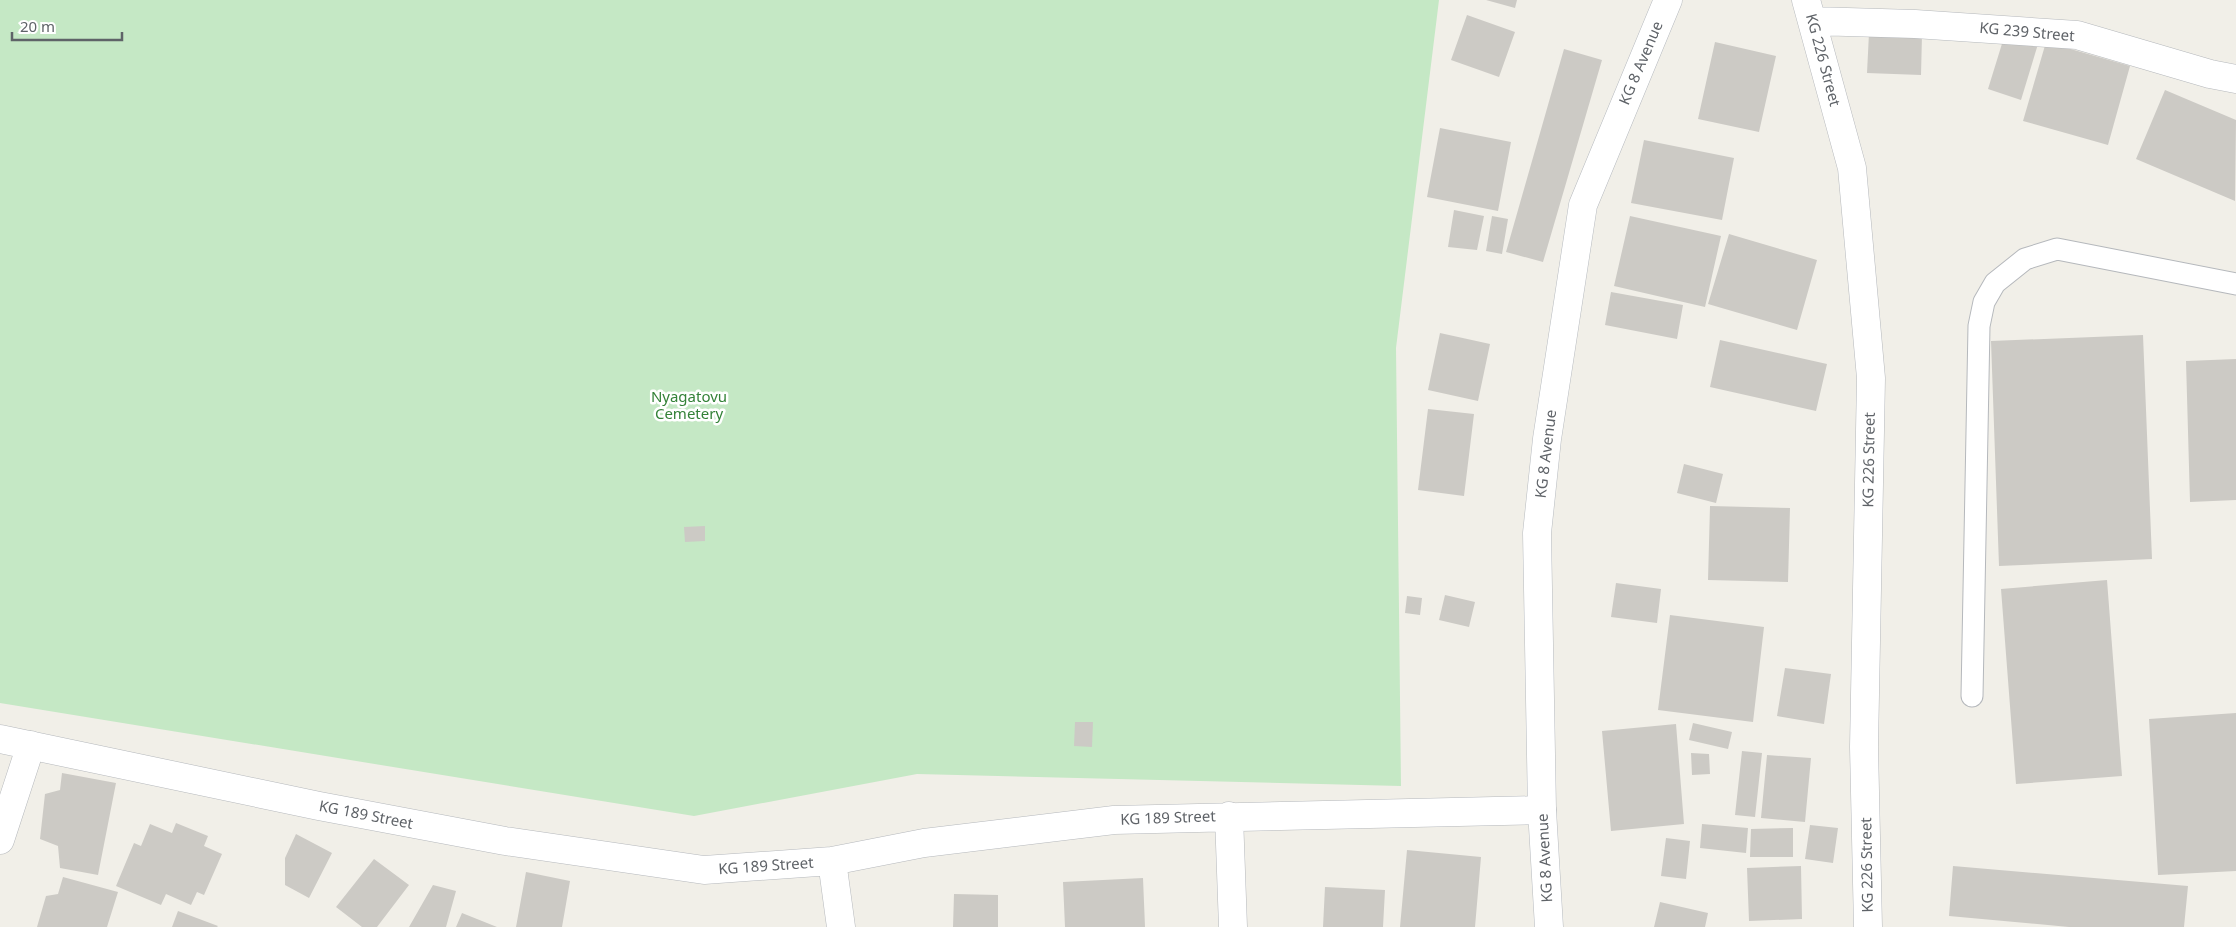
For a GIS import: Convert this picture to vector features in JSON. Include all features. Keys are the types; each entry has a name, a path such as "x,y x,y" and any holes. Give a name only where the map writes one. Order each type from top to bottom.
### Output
{"street":[{"name":"KG 8 Avenue","path":"1549,927 1542,810 1537,533 1547,438 1583,205 1668,0"},
{"name":"KG 239 Street","path":"1809,10 1915,24 2077,35 2210,74 2236,79"},
{"name":"KG 226 Street","path":"1809,10 1852,168 1870,378 1864,747 1868,927"},
{"name":"KG 189 Street","path":"0,739 319,806 486,838 704,870 832,861 924,843 1114,820 1542,810"},
{"path":"0,840 31,745"},
{"path":"1229,816 1233,927"},
{"path":"832,861 841,927"}],"lane":[{"path":"1972,696 1979,326 1984,302 1996,283 2025,259 2057,249 2236,284"}],"green space":[{"name":"Nyagatovu Cemetery","path":"0,0 1439,0 1396,348 1401,786 917,774 694,816 0,703"}],"building":[{"path":"1486,0 1517,0 1515,8"},
{"path":"1467,15 1515,32 1499,77 1451,60"},
{"path":"1869,33 1922,35 1921,75 1867,73"},
{"path":"2005,34 2038,44 2021,100 1988,89"},
{"path":"1715,42 1776,56 1759,132 1698,119"},
{"path":"2046,42 2130,66 2108,145 2023,121"},
{"path":"1564,49 1602,60 1543,262 1506,252"},
{"path":"2165,90 2236,120 2235,201 2136,159"},
{"path":"1440,128 1511,142 1498,211 1427,197"},
{"path":"1644,140 1734,158 1722,220 1631,203"},
{"path":"1454,210 1484,216 1477,250 1448,247"},
{"path":"1492,216 1508,219 1502,254 1486,251"},
{"path":"1630,216 1721,236 1705,307 1614,286"},
{"path":"1729,234 1817,260 1797,330 1708,304"},
{"path":"1611,292 1683,305 1677,339 1605,325"},
{"path":"1440,333 1490,344 1478,401 1428,390"},
{"path":"2143,335 2152,559 1999,566 1991,341"},
{"path":"1720,340 1827,364 1816,411 1710,387"},
{"path":"2236,359 2236,500 2190,502 2186,361"},
{"path":"1428,409 1474,414 1464,496 1418,490"},
{"path":"1684,464 1723,474 1716,503 1677,493"},
{"path":"1710,506 1790,508 1788,582 1708,580"},
{"path":"705,526 705,541 685,542 684,527"},
{"path":"2107,580 2122,776 2016,784 2001,589"},
{"path":"1616,583 1661,589 1657,623 1611,617"},
{"path":"1445,595 1475,602 1469,627 1439,620"},
{"path":"1407,596 1422,598 1420,615 1405,613"},
{"path":"1670,615 1764,627 1753,722 1658,710"},
{"path":"1785,668 1831,674 1824,724 1777,716"},
{"path":"2236,713 2236,871 2158,875 2149,719"},
{"path":"1075,722 1093,722 1092,747 1074,746"},
{"path":"1693,723 1732,732 1728,749 1689,740"},
{"path":"1676,724 1684,824 1611,831 1602,731"},
{"path":"1742,751 1762,753 1755,817 1735,815"},
{"path":"1691,753 1709,754 1710,774 1692,775"},
{"path":"1767,755 1811,758 1805,822 1761,818"},
{"path":"62,773 116,783 98,875 60,868 58,846 40,839 45,794 60,790"},
{"path":"176,823 208,836 204,846 222,854 204,895 197,892 191,905 166,894 161,905 116,886 134,843 141,846 150,824 172,833"},
{"path":"1702,824 1748,828 1746,853 1700,848"},
{"path":"1810,825 1838,828 1833,863 1805,859"},
{"path":"1793,828 1793,857 1750,857 1751,829"},
{"path":"296,834 332,853 309,898 285,885 285,858"},
{"path":"1666,838 1690,841 1686,879 1661,876"},
{"path":"1407,850 1481,857 1475,927 1400,927"},
{"path":"374,859 409,885 377,927 362,927 336,907"},
{"path":"1801,866 1802,919 1749,921 1747,868"},
{"path":"1953,866 2188,886 2184,927 2069,927 1949,916"},
{"path":"526,872 570,881 562,927 516,927"},
{"path":"63,877 118,892 107,927 37,927 46,896 58,894"},
{"path":"1143,878 1145,927 1065,927 1063,882"},
{"path":"433,885 456,891 446,927 409,927"},
{"path":"1325,887 1385,890 1383,927 1323,927"},
{"path":"954,894 998,895 998,927 953,927"},
{"path":"1660,902 1708,913 1705,927 1654,927"},
{"path":"178,911 218,926 172,927"},
{"path":"462,913 497,927 456,927"}]}
